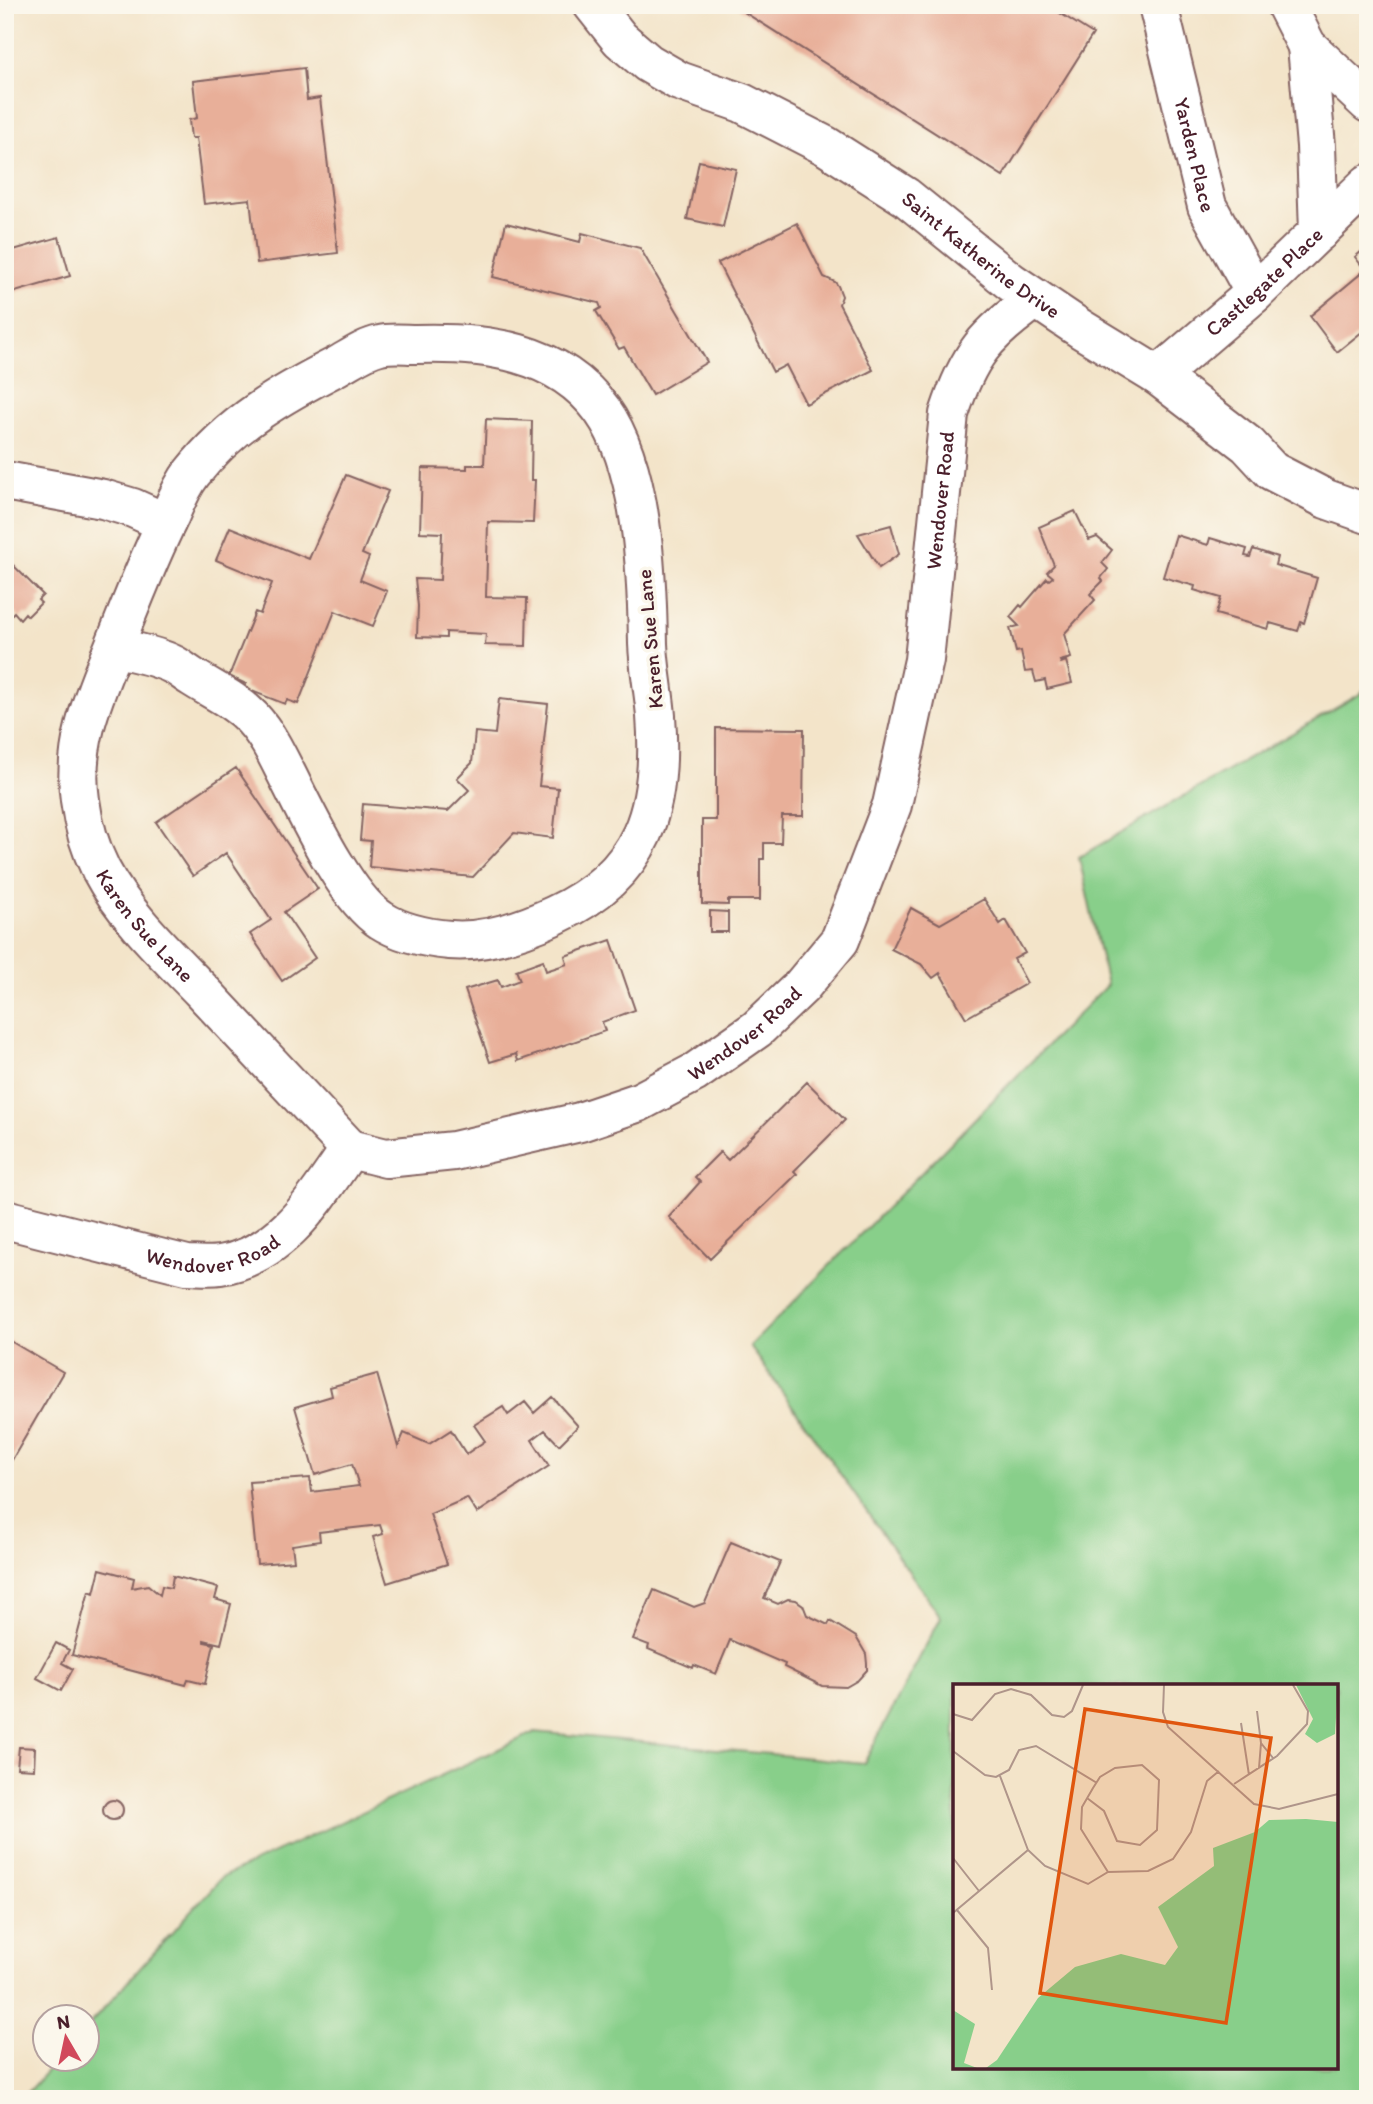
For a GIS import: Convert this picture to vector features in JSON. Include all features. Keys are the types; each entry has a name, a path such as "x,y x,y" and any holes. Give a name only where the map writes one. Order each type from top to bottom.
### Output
{"street":[{"name":"Saint Katherine Drive","path":"593,5 620,39 648,63 679,81 742,103 826,146 906,197 1011,282 1158,376 1248,445 1272,471 1326,499 1368,514"},
{"name":"Yarden Place","path":"1158,5 1207,206 1255,293"},
{"path":"1286,5 1307,46 1368,103"},
{"path":"1307,46 1316,146 1318,232"},
{"name":"Castlegate Place","path":"1158,376 1255,293 1368,184"},
{"name":"Wendover Road","path":"5,1219 187,1265 218,1266 248,1258 275,1243 307,1210 350,1149 386,1158 454,1151 580,1122 639,1102 694,1073 757,1029 801,987 840,940 892,806 924,660 949,414 960,381 978,351 1002,323 1037,299"},
{"name":"Karen Sue Lane","path":"114,647 169,662 224,695 251,717 270,741 320,837 359,901 380,920 410,933 452,940 478,940 546,919 581,903 606,885 627,861 643,833 656,794 658,754 643,556 635,498 626,459 610,424 600,407 579,385 554,369 500,348 440,343 377,345 283,394 244,420 211,450 187,480 145,566 88,713 78,755 79,798 88,841 103,874 143,929 350,1149"},
{"path":"5,481 103,499 133,508 166,523"}],"green space":[{"path":"1368,686 1368,2099 21,2099 46,2072 102,2072 102,2010 222,1877 535,1732 864,1763 941,1617 750,1346 1107,985 1079,857 1360,694"}],"building":[{"path":"733,5 1047,5 1093,34 1003,176"},
{"path":"304,68 307,100 320,98 338,253 257,263 250,199 204,204 196,138 191,138 189,120 197,118 193,81"},
{"path":"699,161 736,169 723,227 687,219"},
{"path":"506,223 580,242 582,233 640,248 707,362 652,395 624,347 619,349 596,311 601,308 599,303 493,277"},
{"path":"797,223 824,277 838,286 842,296 839,304 873,370 806,404 786,365 773,372 718,263"},
{"path":"6,236 10,251 59,237 70,276 5,295"},
{"path":"1368,246 1368,327 1337,352 1310,316 1365,270 1355,257"},
{"path":"486,419 532,421 531,480 535,480 533,523 488,522 486,597 527,598 526,646 485,645 486,634 446,632 446,638 417,637 415,579 440,580 442,533 420,532 422,468 467,469 467,465 484,465"},
{"path":"346,475 388,491 362,554 369,557 360,580 387,591 373,626 335,611 298,704 287,700 285,704 244,688 246,684 229,676 255,612 260,614 272,583 216,560 230,527 309,559"},
{"path":"1075,511 1089,540 1097,537 1112,550 1102,563 1108,569 1101,578 1103,581 1090,594 1095,600 1064,634 1071,658 1060,661 1066,661 1072,683 1047,689 1045,680 1036,682 1033,671 1025,672 1021,651 1016,652 1010,628 1019,626 1010,617 1047,578 1049,580 1053,577 1047,572 1054,565 1039,527"},
{"path":"891,525 899,554 879,568 858,534"},
{"path":"1176,535 1208,545 1210,538 1247,549 1245,556 1250,557 1253,549 1277,557 1275,565 1317,578 1304,623 1301,622 1298,631 1270,623 1268,629 1216,614 1221,598 1194,590 1195,586 1163,577"},
{"path":"5,557 43,595 38,600 41,603 28,616 25,613 20,619 14,612 5,621"},
{"path":"499,699 548,704 539,786 558,788 553,838 514,833 473,877 369,867 371,841 360,840 363,804 448,811 469,790 457,778 472,763 475,732 495,734"},
{"path":"716,728 804,729 803,816 782,816 781,843 764,843 764,859 760,859 760,900 728,900 728,905 702,904 702,820 716,820"},
{"path":"236,768 318,889 284,912 315,958 282,981 250,934 271,920 226,853 193,876 156,822"},
{"path":"984,899 1000,924 1006,920 1025,953 1014,959 1027,983 966,1018 940,973 933,978 921,964 891,949 911,908 940,924"},
{"path":"710,911 728,912 728,932 710,932"},
{"path":"611,940 635,1010 602,1022 605,1031 518,1061 516,1054 490,1062 465,990 498,980 501,987 520,980 516,970 543,960 546,971 567,964 565,956"},
{"path":"807,1082 845,1120 794,1171 797,1174 710,1259 669,1217 700,1182 695,1177 720,1152 728,1160"},
{"path":"5,1338 63,1372 9,1465 5,1462"},
{"path":"377,1374 398,1447 404,1433 429,1444 451,1430 466,1454 485,1441 474,1425 503,1407 508,1415 525,1402 534,1413 552,1397 578,1426 559,1445 545,1430 532,1440 549,1466 477,1513 467,1498 430,1514 447,1564 387,1583 373,1537 383,1534 380,1525 319,1532 320,1541 292,1545 294,1561 257,1564 249,1482 310,1478 312,1492 359,1486 352,1464 315,1475 295,1407 332,1396 330,1387"},
{"path":"731,1542 780,1562 764,1598 778,1604 788,1599 796,1600 803,1605 807,1615 828,1625 830,1621 856,1637 866,1654 867,1664 867,1670 858,1680 846,1687 822,1686 784,1667 785,1664 730,1640 716,1674 694,1665 693,1668 648,1649 649,1645 633,1639 654,1590 694,1607 705,1603"},
{"path":"100,1569 134,1578 132,1588 148,1585 160,1595 162,1586 171,1588 173,1576 218,1588 215,1599 231,1604 221,1644 204,1640 214,1644 205,1684 188,1680 186,1685 72,1655 89,1591 94,1593"},
{"path":"56,1643 69,1650 62,1663 73,1669 61,1691 37,1678"},
{"path":"19,1747 35,1748 34,1769 17,1768"},
{"path":"113,1800 120,1803 123,1810 120,1817 113,1820 106,1817 103,1810 106,1803"}]}
